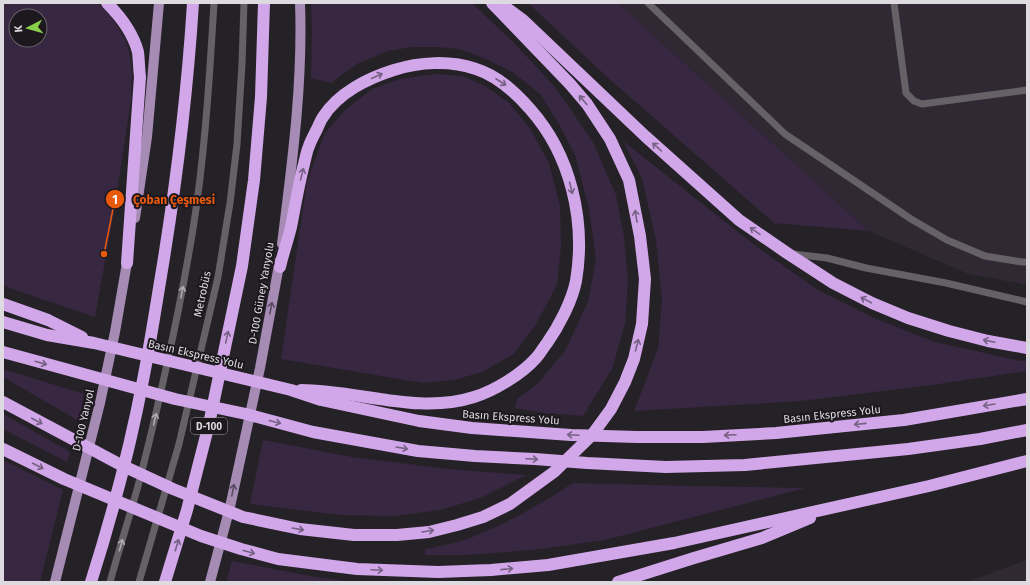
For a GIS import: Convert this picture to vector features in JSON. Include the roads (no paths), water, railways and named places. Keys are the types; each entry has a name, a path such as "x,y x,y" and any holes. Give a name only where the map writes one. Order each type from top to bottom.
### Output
{"highway":[{"path":"107,3 123,22 132,36 138,53 140,77 127,263"},
{"path":"92,579 116,494 145,373 162,272 180,149 194,3"},
{"name":"D-100","path":"165,582 187,510 210,424 242,266 254,180 262,97 264,3"},
{"path":"3,402 121,465 173,489 243,517 300,529 354,535 397,535 429,532 483,517 510,504 554,472 592,435 611,409 625,382 634,359 642,324 645,279 640,236 629,180 610,138 587,104 570,84 492,3"},
{"path":"500,3 523,20 645,136 739,220 787,253 834,283 872,303 908,318 988,341 1027,348"},
{"path":"280,266 308,148 323,116 339,98 356,86 378,75 405,67 434,64 459,64 476,69 491,76 507,86 540,120 554,143 568,172 576,207 579,236 575,283 565,313 552,336 536,359 515,376 491,390 475,397 459,401 427,404 319,390 291,390"},
{"path":"3,304 48,320 94,343"},
{"name":"Basın Ekspress Yolu","path":"3,322 47,335 94,343 291,390 321,400 419,422 472,428 571,435 637,437 790,432 904,420 1027,399"},
{"path":"3,352 175,399 246,414 313,432 418,451 475,456 535,459 587,464 666,467 745,465 908,449 980,439 1027,430"},
{"path":"3,449 64,479 201,536 241,550 278,559 357,569 438,572 491,570 548,565 674,543 929,486 1027,461"},
{"path":"618,582 762,538 832,508"}],"main road":[{"name":"D-100 Yanyol","path":"56,579 100,403 115,332 138,201 147,137 160,3"},
{"name":"D-100 Güney Yanyolu","path":"210,582 230,507 280,266 297,110 300,68 300,3"}],"lane":[{"name":"Metrobüs","path":"110,582 138,487 152,432 170,354 186,270 204,147 214,3"},
{"name":"Metrobüs","path":"139,582 179,444 218,277 230,203 237,144 244,3"},
{"path":"648,3 785,134 910,219 947,240 985,256 1027,262"},
{"path":"894,3 906,93 914,101 922,104 1027,90"},
{"path":"787,253 827,258 866,268 946,283 1027,302"}],"place":[{"name":"Çoban Çeşmesi","path":"104,254"}]}
